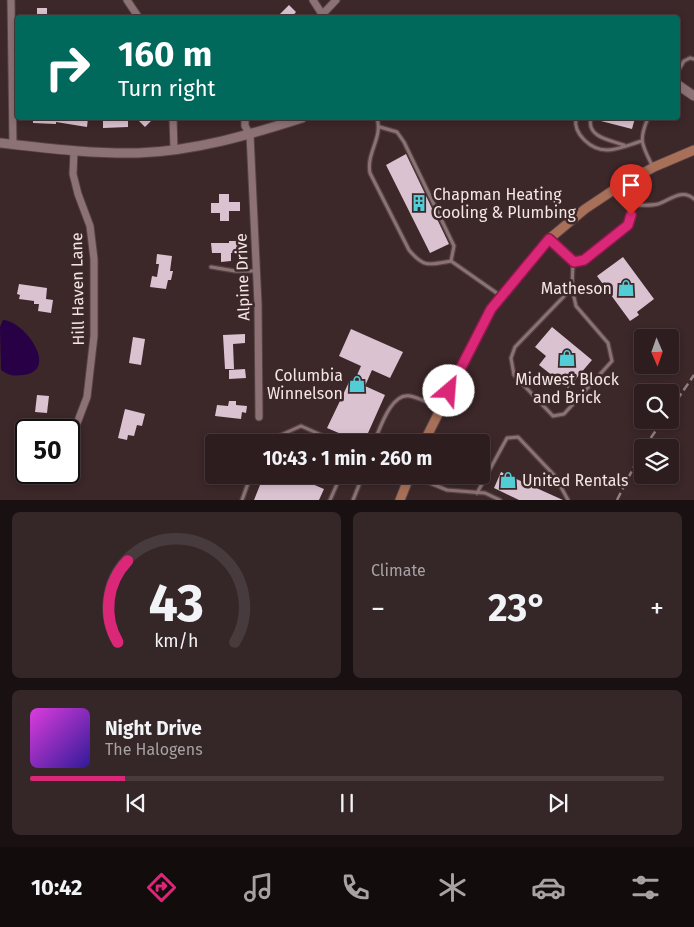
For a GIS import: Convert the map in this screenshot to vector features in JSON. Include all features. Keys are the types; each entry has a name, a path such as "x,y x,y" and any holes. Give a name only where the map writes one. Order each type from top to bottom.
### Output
{"main road":[{"path":"428,434 491,309 549,239 585,209 621,185 654,167 694,150"},
{"path":"400,500 406,484"}],"street":[{"path":"12,0 14,145"},
{"path":"127,0 137,15"},
{"path":"313,0 320,15"},
{"path":"321,15 336,0"},
{"path":"680,86 694,96"},
{"path":"173,120 174,150"},
{"name":"Alpine Drive","path":"246,120 244,126 250,135 257,271 259,418"},
{"path":"0,143 74,151 129,153 174,150 205,146 250,135 296,120"},
{"name":"Hill Haven Lane","path":"74,151 73,174 90,226 94,259 94,326 87,397 79,419"}],"lane":[{"path":"680,67 684,60 694,59"},
{"path":"378,120 380,127 369,166 370,172 409,250 418,260 425,264 431,265 450,261 501,297"},
{"path":"576,120 578,133 587,142 605,150 613,150 642,141"},
{"path":"592,120 591,128 595,134 626,146"},
{"path":"647,120 642,146 654,167"},
{"path":"380,127 397,132 404,142 454,246 450,261"},
{"path":"574,262 584,260 628,225 634,205 621,185"},
{"path":"634,205 656,205 679,194 690,195 694,199"},
{"path":"549,239 574,262"},
{"path":"572,288 516,347 511,358 514,375 553,416 564,414 612,361 608,343 576,306 572,288 574,262"},
{"path":"211,267 235,271 257,271"},
{"path":"377,434 389,407 398,399 408,395 440,407"},
{"path":"283,434 301,426 320,434"},
{"path":"477,493 507,438 518,437 555,476 568,500"},
{"path":"242,500 248,484"},
{"path":"330,500 337,484"},
{"path":"352,500 359,484"},
{"path":"432,484 447,490 485,493 500,500"}],"shaded area":[{"path":"3,320 12,322 21,328 35,346 39,356 39,365 34,372 14,375 1,370 0,327"}],"building":[{"path":"289,5 296,12 294,15 279,15"},
{"path":"37,8 47,8 47,15 37,15"},
{"path":"33,120 88,120 87,127 56,122 56,124 33,123"},
{"path":"103,120 128,120 128,127 103,128"},
{"path":"138,120 152,120 145,127"},
{"path":"597,120 634,120 632,129"},
{"name":"Chapman Heating Cooling & Plumbing","path":"406,154 449,244 430,253 386,165"},
{"path":"219,194 229,194 229,202 240,202 240,211 229,211 229,221 220,221 220,213 211,213 211,203 219,203"},
{"path":"229,241 242,241 243,252 231,253 231,261 221,262 221,253 212,253 211,243 229,243"},
{"path":"157,254 172,256 170,271 173,271 166,289 150,287 152,276 157,277 159,264 156,264"},
{"name":"Matheson","path":"623,257 654,299 637,312 639,315 630,321 597,276"},
{"path":"19,284 47,288 46,299 53,300 51,313 38,311 39,304 34,304 34,301 19,299 20,295 17,294"},
{"name":"Midwest Block and Brick","path":"552,327 592,360 568,388 539,365 546,356 535,347"},
{"name":"Columbia Winnelson","path":"351,329 403,352 390,378 372,370 365,386 385,395 368,434 341,434 327,428 350,380 354,382 361,366 339,356"},
{"path":"245,334 245,343 233,344 234,369 225,369 223,335"},
{"path":"133,337 145,339 141,365 129,363"},
{"path":"245,369 246,378 229,379 229,370"},
{"path":"37,395 49,396 47,413 35,412"},
{"path":"229,401 236,401 236,405 247,406 246,413 242,412 241,419 215,416 217,405 228,406"},
{"path":"125,409 145,414 142,426 137,425 134,436 128,435 127,440 118,438"},
{"name":"United Rentals","path":"501,472 563,500 519,500 494,488"},
{"path":"260,484 312,484 324,489 319,500 254,500"}],"railway":[{"path":"679,397 694,375"},
{"path":"650,439 657,429"},
{"path":"617,500 634,467"}],"place":[{"name":"Chapman Heating Cooling & Plumbing","path":"419,203"},
{"name":"Matheson","path":"626,288"},
{"name":"Midwest Block and Brick","path":"567,358"},
{"name":"Columbia Winnelson","path":"357,384"},
{"name":"United Rentals","path":"508,480"}],"route":[{"path":"449,391 491,309 549,239 574,262 584,260 628,225 631,215"}]}
